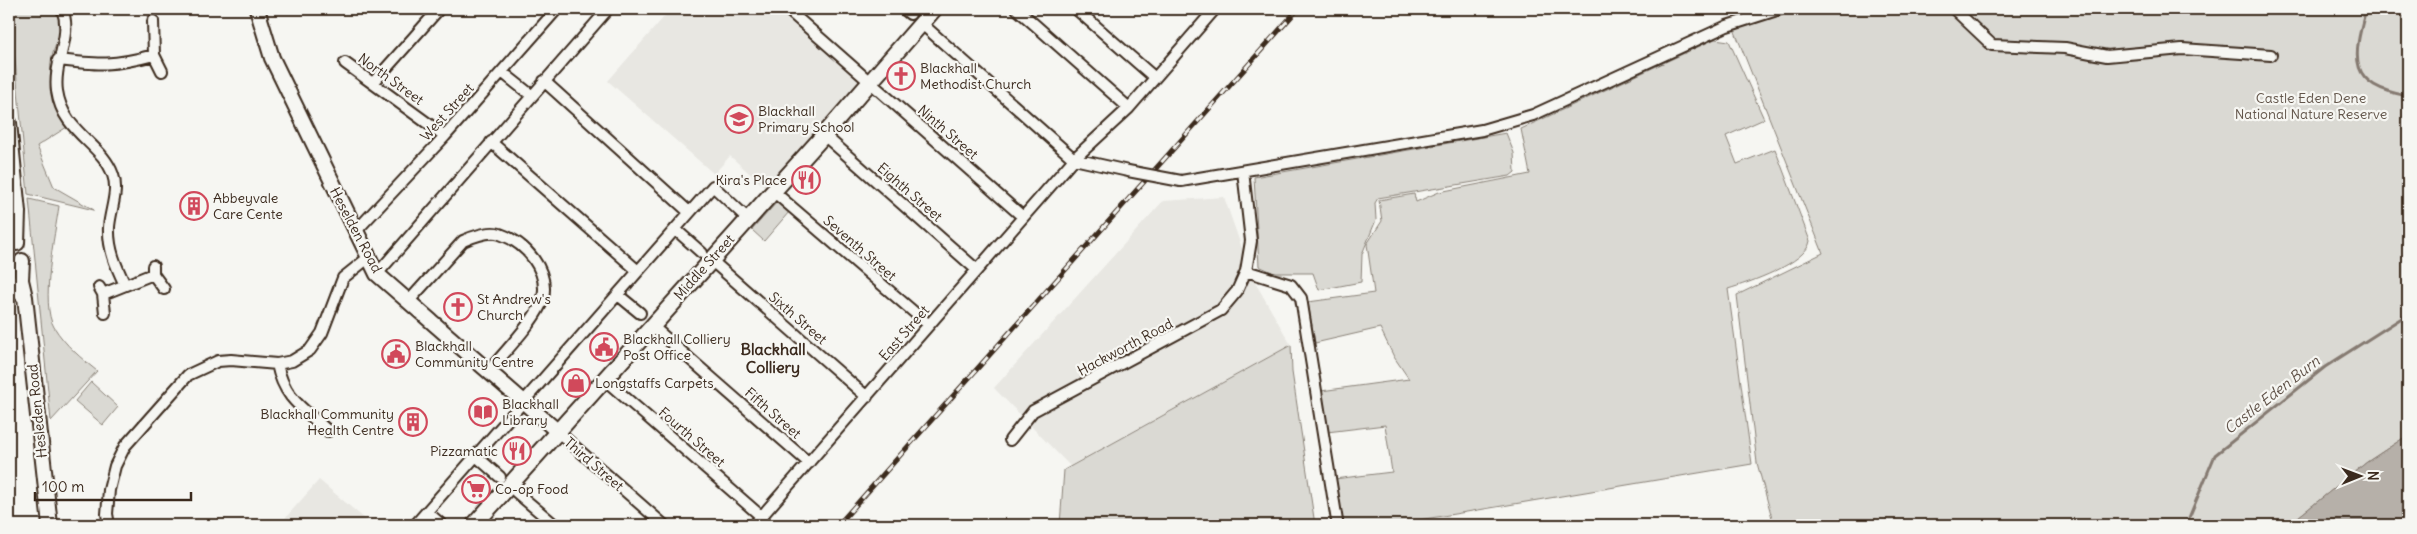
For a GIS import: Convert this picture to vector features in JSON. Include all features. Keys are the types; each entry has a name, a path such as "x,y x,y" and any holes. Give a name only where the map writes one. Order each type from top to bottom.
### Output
{"main road":[{"name":"Middle Street","path":"474,525 651,325 706,256 748,219 870,82 912,15 934,9"}],"street":[{"path":"62,9 66,31 58,60 57,90 65,115 111,170 115,184 109,228 110,245 113,260 125,285"},
{"name":"Heselden Road","path":"257,9 272,58 377,274 523,402"},
{"path":"373,83 439,9"},
{"name":"West Street","path":"355,232 445,136 557,9"},
{"path":"377,274 531,95 608,9"},
{"name":"Ninth Street","path":"786,9 1023,217"},
{"path":"1017,9 1130,108"},
{"path":"1076,9 1155,78"},
{"name":"East Street","path":"754,525 1074,159 1130,108 1215,9"},
{"path":"912,15 1074,159 1180,181 1482,130 1512,123 1727,26 1780,9"},
{"path":"1954,9 1992,45 2065,48 2107,56 2182,49 2270,55"},
{"path":"154,21 154,55 162,71"},
{"path":"58,60 100,65 120,64 154,55"},
{"name":"North Street","path":"345,63 445,136"},
{"path":"502,72 531,95"},
{"path":"544,82 689,212"},
{"path":"9,123 17,201 9,224"},
{"name":"Eighth Street","path":"824,135 977,270"},
{"path":"491,142 638,271"},
{"name":"Hackworth Road","path":"1010,440 1032,411 1221,310 1237,291 1246,272 1251,241 1243,171"},
{"path":"415,525 713,186 748,219"},
{"name":"Seventh Street","path":"773,191 929,325"},
{"name":"Hesleden Road","path":"17,201 13,242 23,252 21,280 25,297 50,525"},
{"name":"Sixth Street","path":"675,229 867,397"},
{"path":"408,302 463,241 475,236 498,233 527,250 543,276 543,300 527,326 488,372"},
{"path":"109,525 107,514 109,490 116,466 125,446 188,375 197,369 218,361 231,360 277,364 292,361 310,350 322,333 343,278 368,258"},
{"path":"9,271 16,269 22,261"},
{"path":"105,313 101,290 125,285 153,270 164,289"},
{"path":"1246,272 1291,285 1301,298 1336,521"},
{"path":"9,280 25,297"},
{"path":"618,295 640,313"},
{"name":"Fifth Street","path":"651,325 809,463"},
{"path":"277,364 281,382 287,393 328,431"},
{"name":"Fourth Street","path":"604,378 762,517"},
{"name":"Third Street","path":"523,402 664,525"},
{"path":"476,456 500,477"},
{"path":"516,492 555,525"},
{"path":"427,512 442,525"}],"shaded area":[{"name":"Blackhall Primary School","path":"671,9 776,9 860,83 766,188 730,156 714,174 608,81"},
{"path":"1224,197 1252,277 1291,345 1070,466 994,388 1163,201"},
{"path":"2408,435 2408,525 2288,525 2367,462"},
{"path":"319,480 372,525 279,525"}],"green space":[{"path":"10,9 56,9 61,25 50,70 52,87 67,127 37,146 54,187 94,210 28,194"},
{"name":"Castle Eden Dene National Nature Reserve","path":"1781,9 2408,9 2408,435 2367,462 2288,525 1774,525 1757,463 1737,295 1823,253 1732,24"},
{"path":"1715,39 1729,41 1764,119 1726,136 1737,164 1775,149 1810,241 1799,257 1788,264 1762,277 1728,289 1752,464 1389,525 1346,525 1339,517 1334,479 1392,472 1385,425 1327,432 1321,391 1409,379 1394,357 1380,328 1315,343 1308,302 1374,293 1367,244 1382,221 1379,200 1414,194 1416,202 1439,192 1530,174 1521,129"},
{"path":"1506,133 1514,153 1515,172 1510,176 1378,198 1375,203 1376,220 1362,254 1361,282 1319,290 1313,273 1274,273 1259,266 1254,177"},
{"path":"29,199 59,206 48,286 50,316 54,327 63,340 97,371 51,421"},
{"path":"777,202 789,212 764,241 752,230"},
{"path":"1291,345 1292,372 1315,525 1060,525 1064,470"},
{"path":"91,382 118,407 103,425 75,401"}],"waterway":[{"name":"Castle Eden Burn","path":"2366,9 2358,43 2357,56 2359,68 2374,85 2408,96"},
{"name":"Castle Eden Burn","path":"2186,525 2215,455 2325,367 2408,314"}],"railway":[{"path":"838,525 1298,9"}],"place":[{"name":"Blackhall Methodist Church","path":"901,76"},
{"name":"Blackhall Primary School","path":"739,119"},
{"name":"Kira's Place","path":"806,180"},
{"name":"Abbeyvale Care Cente","path":"194,206"},
{"name":"St Andrew's Church","path":"458,307"},
{"name":"Blackhall Colliery Post Office","path":"604,347"},
{"name":"Blackhall Community Centre","path":"396,354"},
{"name":"Longstaffs Carpets","path":"576,383"},
{"name":"Blackhall Library","path":"483,412"},
{"name":"Blackhall Community Health Centre","path":"413,422"},
{"name":"Pizzamatic","path":"517,451"},
{"name":"Co-op Food","path":"476,489"}],"district":[{"name":"Blackhall Colliery","path":"773,358"}]}
